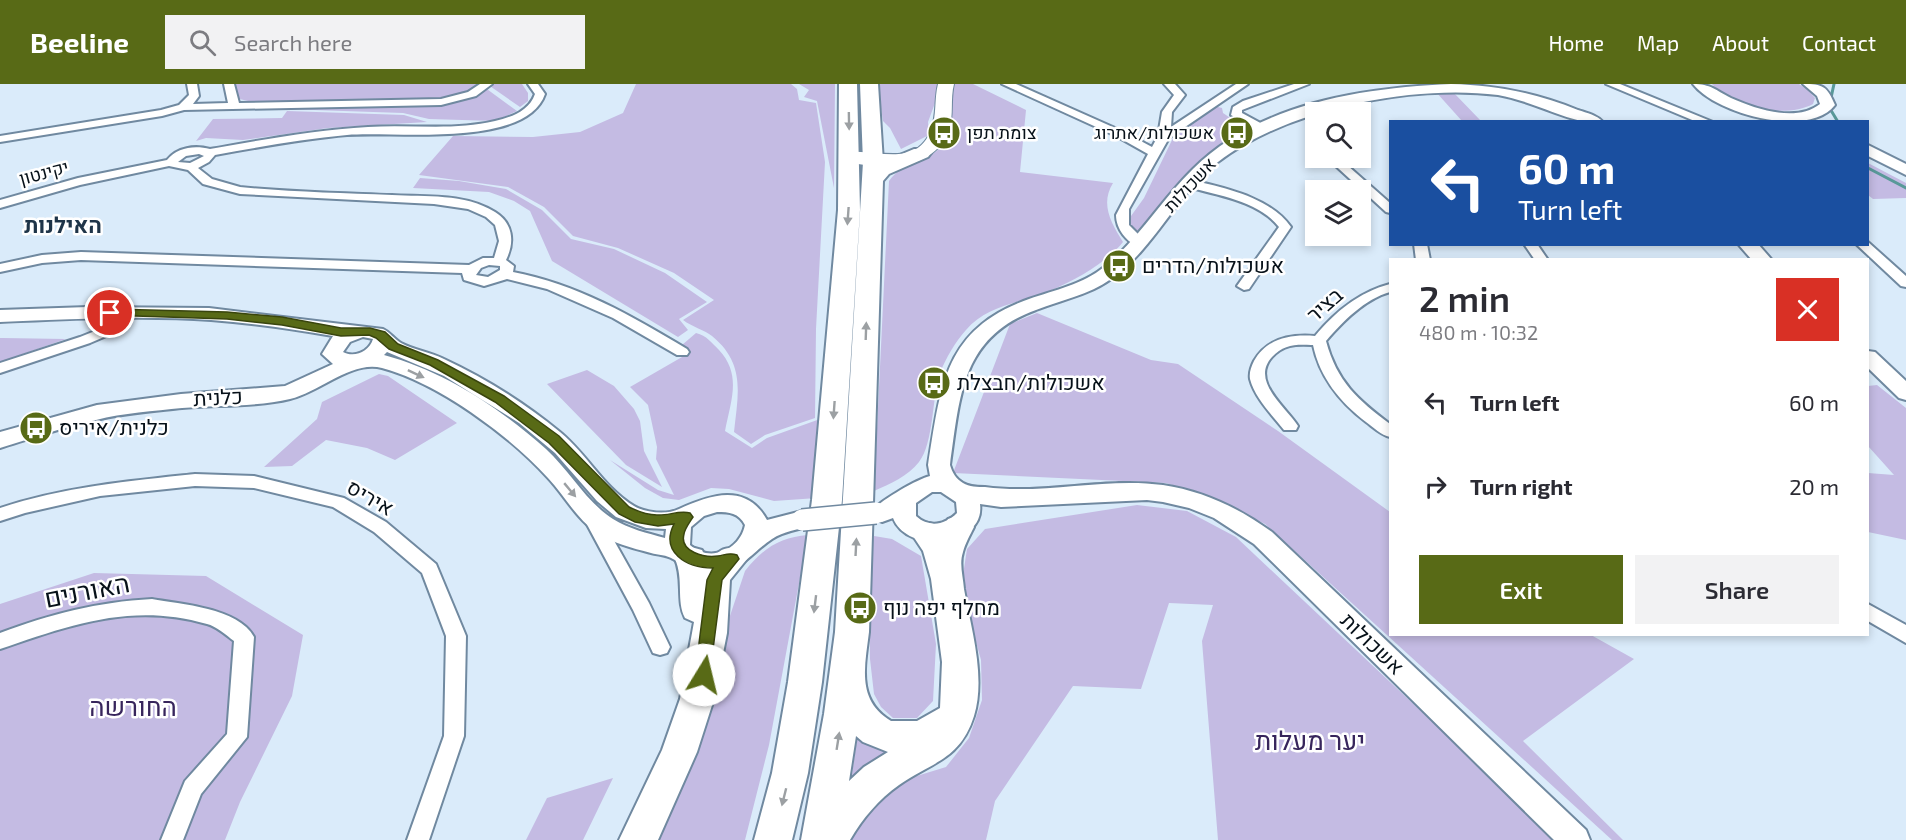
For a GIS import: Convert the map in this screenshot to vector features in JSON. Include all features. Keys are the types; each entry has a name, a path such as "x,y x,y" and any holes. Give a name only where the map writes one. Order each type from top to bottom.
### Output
{"highway":[{"path":"773,840 790,773 806,682 827,500 849,210 868,158 848,84"},
{"path":"820,840 846,681 853,620 869,84"},
{"path":"868,158 897,148 917,152"},
{"path":"868,158 889,167 917,152"},
{"path":"945,572 947,553 963,522"},
{"path":"830,840 842,821 877,779 892,768 933,748 957,716 960,685 945,572 935,543 916,528"},
{"path":"638,840 688,729 704,675 714,580 717,573 742,550"},
{"path":"619,840 671,727 687,675 694,634 698,587 686,555"},
{"path":"846,681 859,715 867,724 887,736 901,740 915,739 937,728 954,707 960,685"}],"main road":[{"path":"917,152 932,145 940,130 946,84"}],"street":[{"path":"183,107 194,96 192,84"},
{"path":"229,84 234,104"},
{"path":"0,139 162,113 183,107 234,104 427,104 463,97 487,84"},
{"path":"210,153 207,159 191,166 177,166 172,162 177,155 191,150 204,150 210,153 327,133 384,129 458,129 492,125 518,117 535,105 540,94 533,84"},
{"path":"1007,84 1120,134 1155,153"},
{"path":"1140,243 1124,230 1120,219 1123,209 1164,136 1167,112 1179,95 1168,84"},
{"path":"1164,136 1243,84"},
{"path":"1262,128 1237,115 1237,109 1247,103 1304,84"},
{"path":"1611,84 1703,120"},
{"path":"1785,116 1823,116 1828,105 1826,98 1810,84"},
{"path":"1700,85 1717,98 1733,105 1797,120"},
{"name":"אשכולות","path":"1332,102 1386,91 1460,87 1516,94 1590,120"},
{"name":"אשכולות","path":"939,465 958,370 972,344 996,320 1094,282 1110,271 1140,243 1188,183 1212,159 1262,128 1305,111"},
{"path":"1869,151 1906,170"},
{"path":"1869,160 1906,178"},
{"name":"יקינטון","path":"0,204 98,177 172,162"},
{"path":"191,166 196,174 205,181 240,190 437,201 488,212 502,225 506,239 502,268 491,281 478,282 469,278 471,269"},
{"path":"1345,168 1387,203"},
{"path":"1188,183 1266,209 1280,219 1285,227 1244,286"},
{"path":"1750,246 1762,258"},
{"path":"1864,246 1906,283"},
{"path":"0,268 42,259 81,256 471,269 485,262 594,302 682,352"},
{"name":"בציר","path":"1290,426 1272,405 1257,377 1259,363 1280,342 1293,339 1319,341 1329,327 1344,314 1373,294 1389,288"},
{"path":"0,316 88,313 197,314 282,321 355,333 370,331 381,335 394,347 463,377 530,420 577,462 624,511 658,521 685,517 705,505 717,503 740,505 765,518 795,521 879,513 896,507 939,465"},
{"path":"0,328 120,325 197,327 268,333 312,341 343,361 378,360 397,366 445,389 481,411 534,451 590,513 605,525 620,533 703,562 717,562 742,550 765,530 795,521"},
{"path":"0,368 85,340 120,325"},
{"name":"כלנית","path":"296,390 318,376 333,353 337,342 355,333"},
{"name":"כלנית","path":"0,440 97,412 181,401 264,396 296,390 375,352 380,348 383,339"},
{"path":"1319,341 1323,362 1338,389 1389,431"},
{"path":"1869,358 1906,393"},
{"path":"879,513 937,534 963,522 968,501 941,475 939,465"},
{"name":"איריס","path":"0,515 23,507 100,490 195,480 254,482 338,502 380,526 430,569 456,636 454,736 418,840"},
{"path":"916,528 902,515 902,506 912,492 936,484 955,488"},
{"name":"אשכולות","path":"955,488 970,494 1001,498 1147,492 1168,494 1196,500 1233,517 1263,538 1575,840"},
{"name":"אשכולות","path":"963,522 977,508 1001,498"},
{"path":"742,550 757,525 749,511"},
{"path":"590,513 621,566 660,646"},
{"path":"685,517 676,535 677,544 686,555"},
{"path":"621,566 624,552 646,541"},
{"name":"האורנים","path":"0,641 45,624 111,609 152,607 213,617 243,637 237,736 210,765 193,788 172,840"},
{"path":"1869,613 1906,635"}],"green space":[{"path":"230,84 480,84 517,111 495,121 429,119 403,113 284,109 235,98"},
{"path":"487,84 522,84 528,93 528,101 520,107"},
{"path":"636,84 791,84 797,89 799,100 816,103 825,162 816,329 815,418 765,435 751,444 734,432 738,392 735,369 730,357 712,336 683,320 714,300 674,273 618,248 573,236 544,207 508,187 419,175 453,136 533,137 580,132 623,113"},
{"path":"799,84 835,84 834,188 817,101 804,97 809,90"},
{"path":"877,84 942,84 928,122 929,135 901,149 890,128 883,121"},
{"path":"954,84 973,84 1026,110 1020,172 1113,183 1107,198 1107,206 1111,221 1123,242 1100,264 1081,276 1052,290 995,309 975,321 966,330 951,350 940,373 924,454 910,471 874,491 889,181 901,169 928,157 940,148 948,127"},
{"path":"1712,84 1799,84 1815,98 1813,104 1801,108 1774,111 1746,105 1721,92"},
{"path":"1436,92 1453,92 1480,120 1461,120"},
{"path":"1214,106 1222,108 1223,113 1248,130 1215,150 1188,174 1140,233 1131,226 1131,216 1144,198 1173,138"},
{"path":"287,111 404,115 427,122 328,128 243,140 206,138 196,141 213,119 282,118"},
{"path":"1869,164 1906,183 1906,198 1873,199 1869,196"},
{"path":"420,178 459,181 506,189 542,210 571,239 614,249 665,273 707,302 679,319 688,330 678,337 552,261 530,211 514,201 489,192 413,188"},
{"path":"1037,313 1151,360 1178,364 1278,431 1389,511 1389,636 1593,636 1634,659 1523,741 1623,840 1612,840 1265,524 1212,498 1166,483 953,473 1010,324"},
{"path":"696,333 706,338 719,350 726,359 733,378 732,398 725,431 752,448 767,438 820,419 817,498 774,501 729,489 711,488 679,500 663,498 645,488 610,460 658,490 674,495 656,459 657,447 648,405 630,387 689,353 682,345"},
{"path":"0,338 3,338 66,339 0,362"},
{"path":"587,370 614,386 634,409 640,421 644,451 662,487 626,465 547,384"},
{"path":"379,374 388,376 457,423 395,460 367,448 326,440 292,466 264,467 317,419 322,402"},
{"path":"1877,385 1906,408 1906,540 1869,532 1869,473 1894,475 1869,447 1869,386"},
{"name":"יער מעלות","path":"1137,505 1187,511 1236,537 1558,840 1218,840 1202,641 1213,605 1169,603 1141,689 1073,686 995,801 986,840 843,840 879,791 907,779 946,767 969,738 982,700 981,660 968,613 963,575 967,549 985,529"},
{"path":"808,535 769,745 745,840 655,840 745,571 765,550 780,541"},
{"path":"874,536 892,539 921,556 936,644 933,701 917,718 893,718 881,707 874,694 870,659 869,549"},
{"name":"החורשה","path":"94,573 206,576 303,635 292,696 240,802 225,840 0,840 0,604"},
{"path":"857,739 893,755 850,788"},
{"path":"613,778 583,840 526,840 547,798"}],"waterway":[{"path":"1834,84 1829,107 1837,120"},
{"path":"1869,169 1906,188"}],"place":[{"name":"צומת תפן","path":"944,133"},
{"name":"אשכולות/אתרוג","path":"1237,133"},
{"name":"אשכולות/הדרים","path":"1119,266"},
{"name":"אשכולות/חבצלת","path":"934,383"},
{"name":"כלנית/איריס","path":"36,428"},
{"name":"מחלף יפה נוף","path":"860,608"}],"district":[{"name":"האילנות","path":"63,225"}],"route":[{"path":"110,313 174,313 246,317 341,332 370,331 381,335 394,347 463,377 500,399 554,439 624,511 646,520 668,521 685,517 676,535 677,544 686,556 703,562 731,559 717,573 714,580 704,675"}]}
